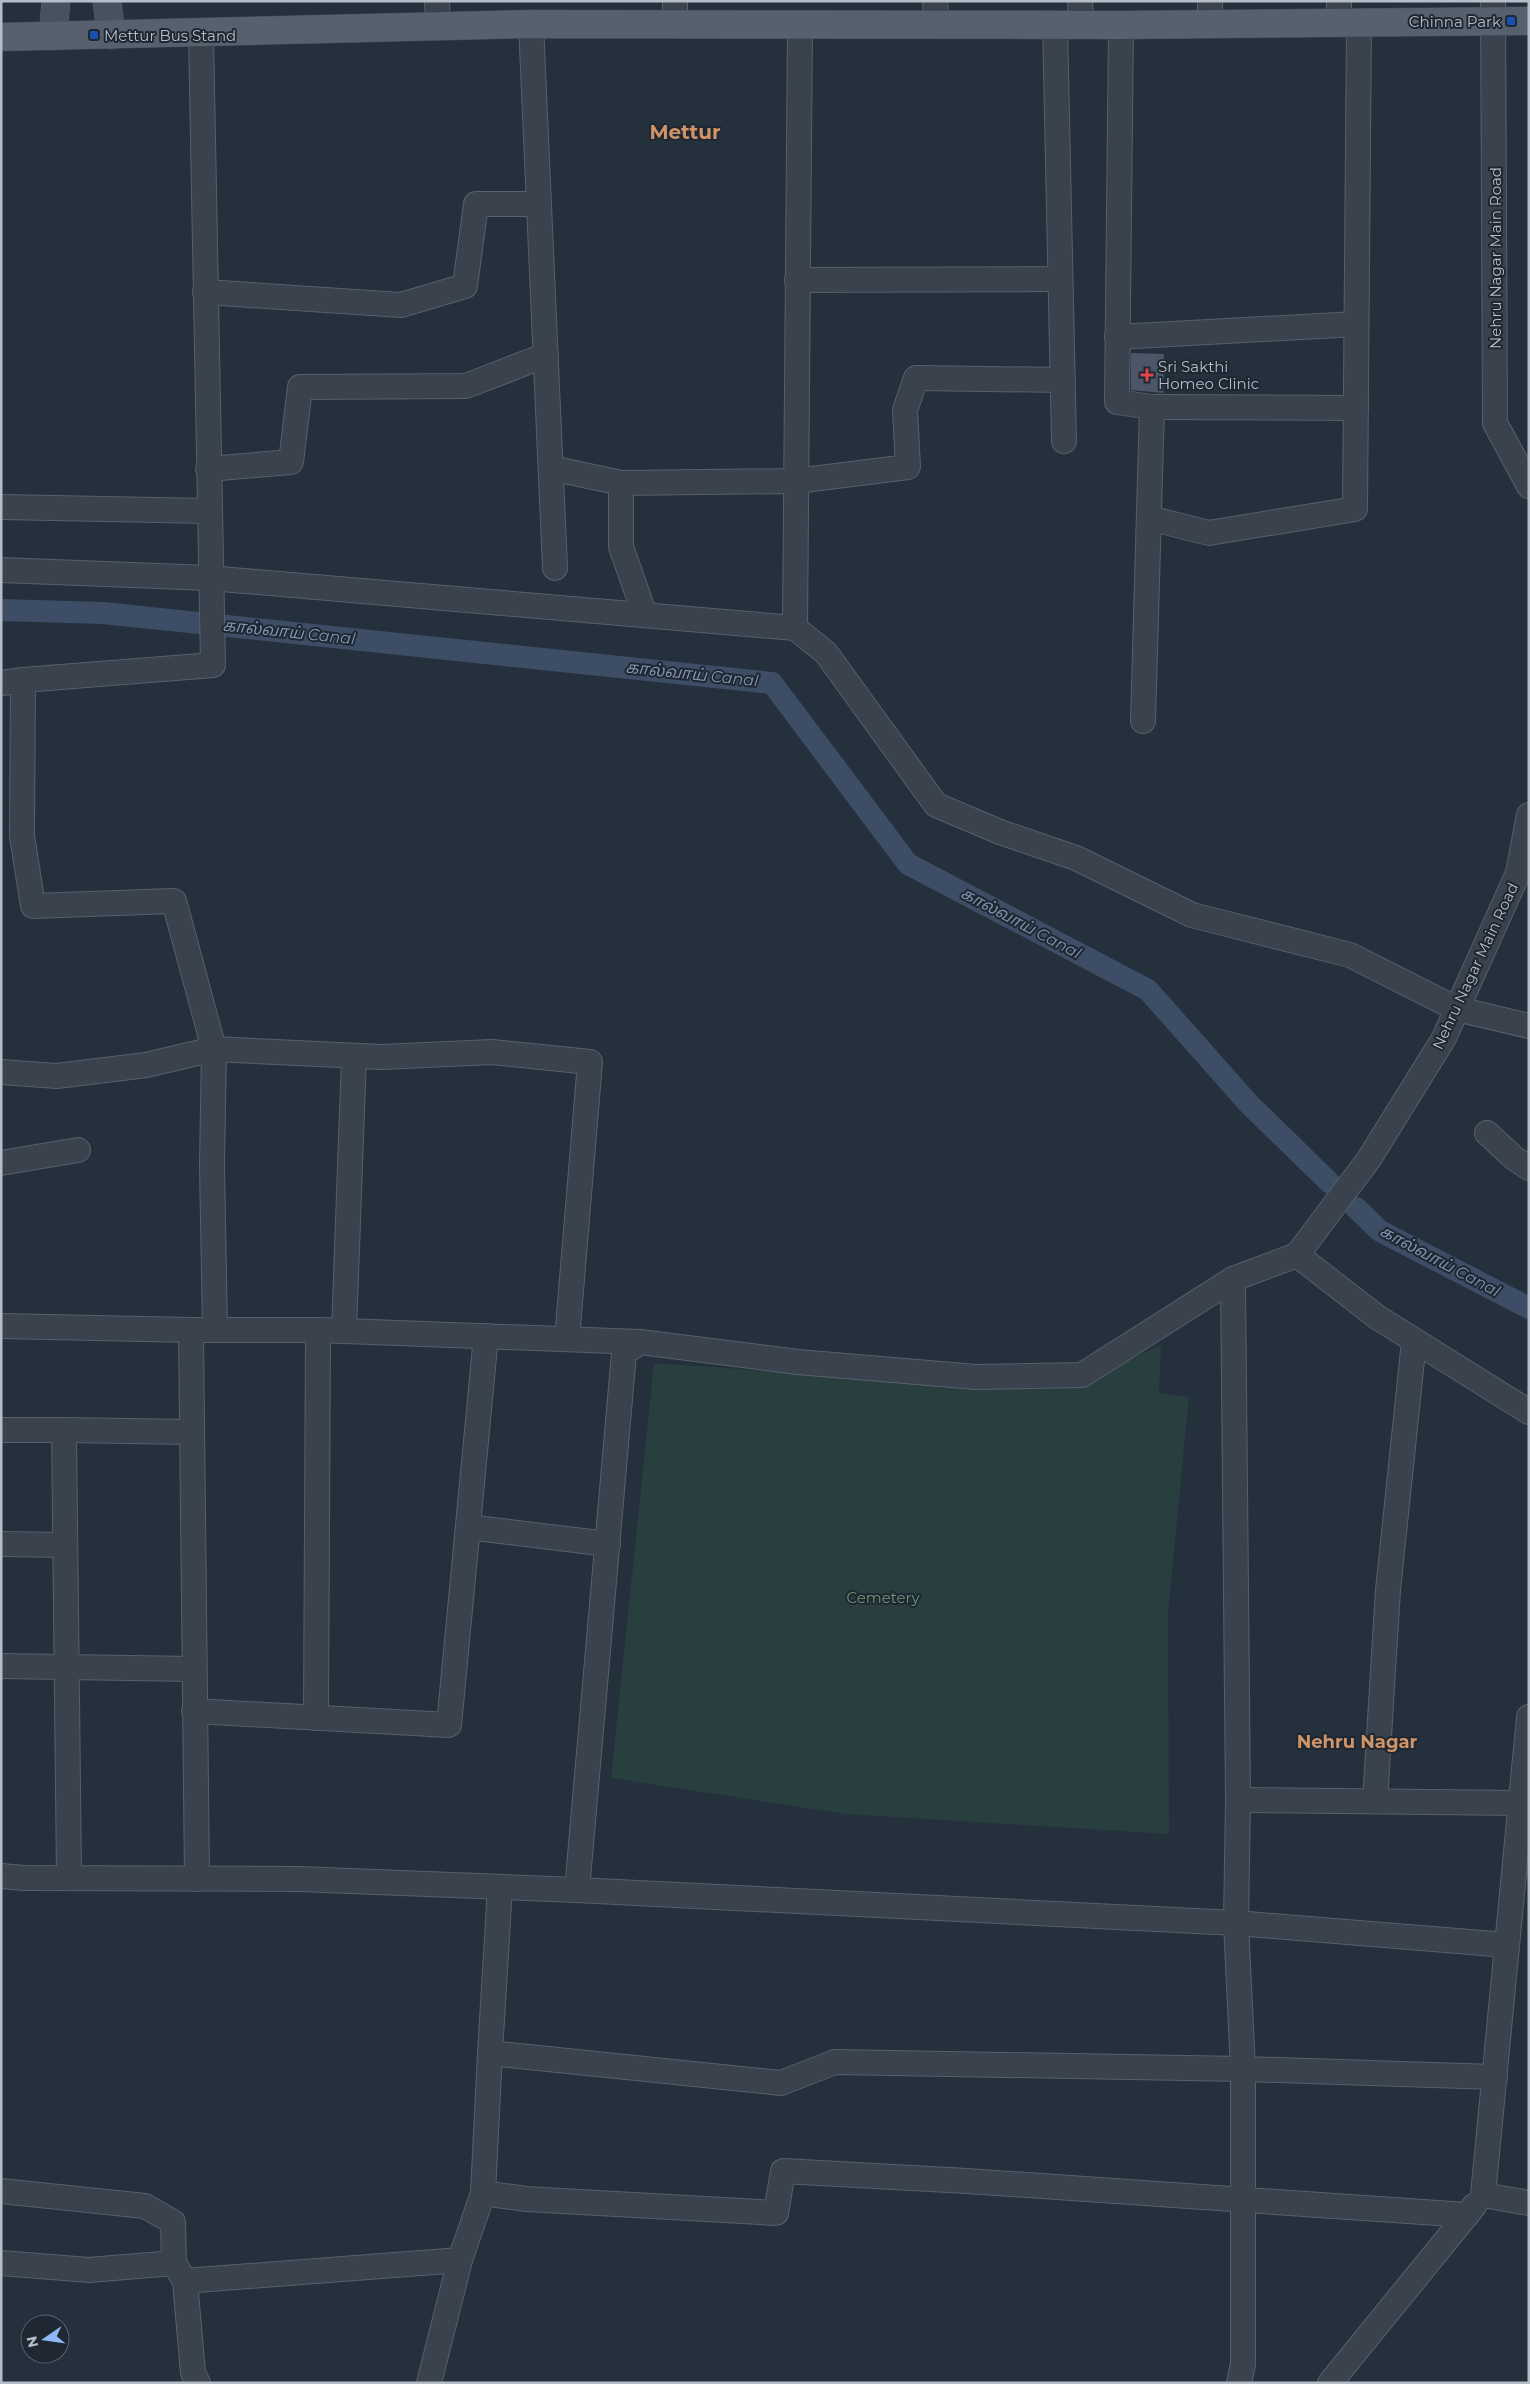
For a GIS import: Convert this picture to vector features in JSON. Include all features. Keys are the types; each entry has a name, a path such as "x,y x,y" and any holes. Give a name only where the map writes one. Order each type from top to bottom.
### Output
{"main road":[{"path":"1,37 201,34 438,14 532,24 675,13 800,25 936,13 1072,17 1121,25 1210,13 1346,15 1493,11 1529,21"}],"street":[{"path":"53,36 56,1"},
{"path":"107,1 111,35"},
{"name":"Nehru Nagar Main Road","path":"1493,11 1495,423 1529,486"},
{"path":"1149,518 1209,533 1355,509 1356,324 1346,15"},
{"path":"1064,442 1060,279 1072,17"},
{"path":"532,24 555,568"},
{"path":"795,628 800,25"},
{"path":"1121,25 1117,402 1152,407 1356,408"},
{"path":"201,34 212,665 12,682 22,836 33,906 174,901 214,1049 212,1165 215,1330"},
{"path":"205,292 401,305 465,286 476,204 539,204"},
{"path":"798,280 1060,279"},
{"path":"1117,337 1356,324"},
{"path":"208,470 291,462 300,387 466,386 546,355"},
{"path":"551,468 621,483 796,481 908,467 905,410 916,378 1063,380"},
{"path":"1143,721 1152,407"},
{"path":"621,483 621,547 645,615"},
{"path":"1,507 209,511"},
{"path":"1,570 645,615 795,628 826,653 936,805 1000,832 1076,858 1192,915 1350,955 1457,1009 1529,1026"},
{"name":"Nehru Nagar Main Road","path":"1296,1254 1369,1159 1444,1038 1518,873 1529,815"},
{"path":"1,1072 58,1076 146,1065 214,1049 382,1057 492,1052 590,1062 567,1339"},
{"path":"344,1331 354,1056"},
{"path":"1488,1133 1514,1158 1529,1168"},
{"path":"1,1163 78,1150"},
{"path":"1,1326 191,1330 318,1330 640,1342 798,1362 976,1376 1082,1374 1233,1279 1296,1254 1414,1341 1529,1412"},
{"path":"1233,1279 1238,1800 1236,1923 1243,2069 1245,2200 1243,2364 1239,2383"},
{"path":"191,1330 197,1879"},
{"path":"316,1718 318,1330"},
{"path":"194,1711 449,1724 486,1336"},
{"path":"1375,1801 1388,1590 1414,1341"},
{"path":"577,1890 624,1352 640,1342"},
{"path":"1,1430 192,1432"},
{"path":"64,1430 69,1878"},
{"path":"468,1527 608,1544"},
{"path":"1,1544 65,1545"},
{"path":"1,1666 194,1669"},
{"path":"1330,2383 1484,2195 1529,1717"},
{"path":"1238,1800 1521,1802"},
{"path":"1,1876 299,1879 577,1890 1236,1923 1507,1945"},
{"path":"429,2383 460,2260 483,2192 500,1887"},
{"path":"490,2053 781,2083 835,2062 1243,2069 1495,2077"},
{"path":"483,2192 526,2200 776,2213 783,2171 1467,2215"},
{"path":"1,2191 144,2206 173,2222 193,2373 198,2383"},
{"path":"1484,2195 1529,2203"},
{"path":"1,2263 89,2270 180,2272 460,2260"}],"green space":[{"name":"Cemetery","path":"1161,1345 1159,1393 1189,1397 1168,1613 1169,1834 845,1814 611,1778 654,1363 997,1387 1128,1360"}],"building":[{"path":"1131,353 1164,354 1163,393 1131,390"}],"waterway":[{"name":"கால்வாய் Canal","path":"1,610 103,613 772,683 908,864 1148,990 1249,1104 1330,1183"},
{"name":"கால்வாய் Canal","path":"1356,1208 1380,1231 1529,1308"}],"place":[{"name":"Chinna Park","path":"1511,21"},
{"name":"Mettur Bus Stand","path":"94,35"},
{"name":"Sri Sakthi Homeo Clinic","path":"1147,375"}],"district":[{"name":"Mettur","path":"685,132"},
{"name":"Nehru Nagar","path":"1357,1742"}]}
